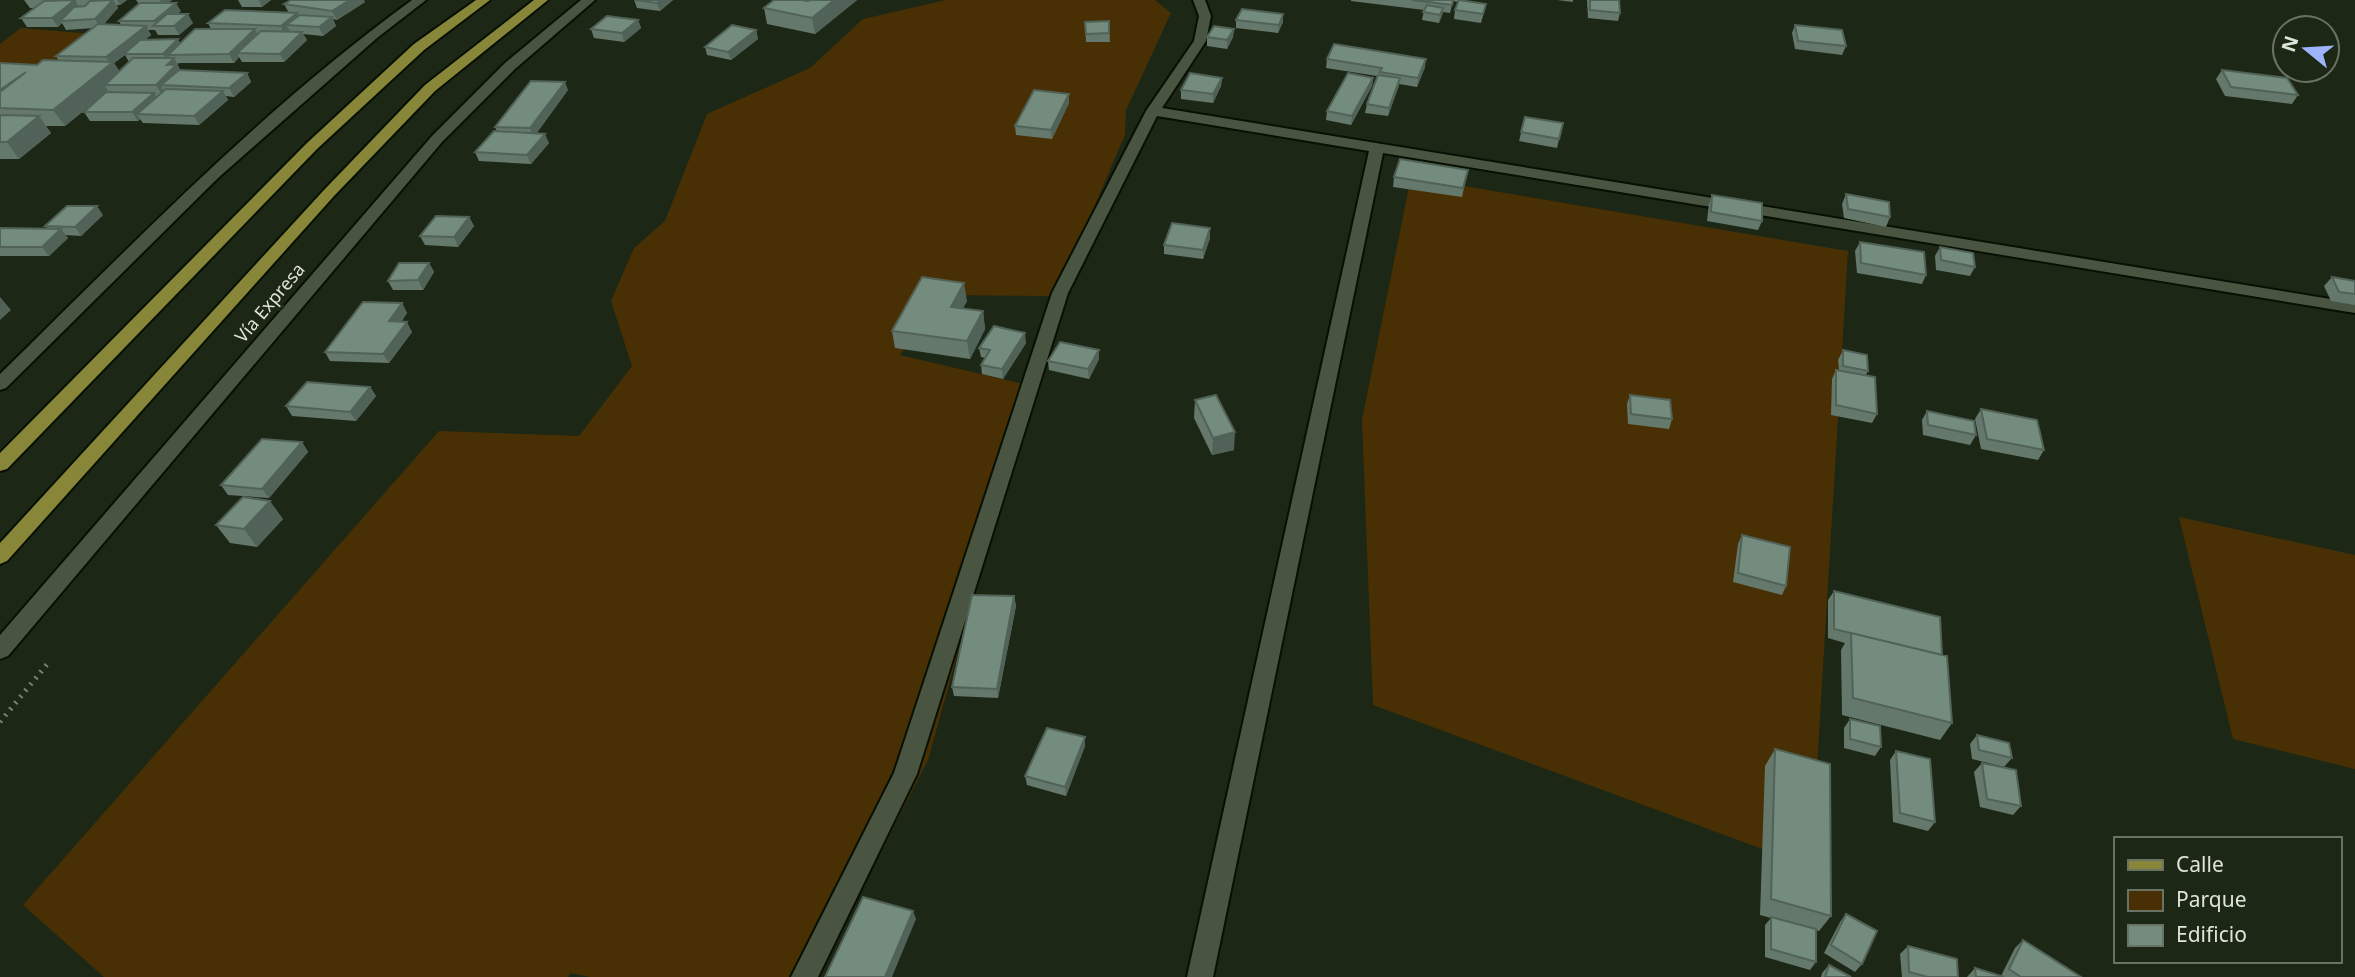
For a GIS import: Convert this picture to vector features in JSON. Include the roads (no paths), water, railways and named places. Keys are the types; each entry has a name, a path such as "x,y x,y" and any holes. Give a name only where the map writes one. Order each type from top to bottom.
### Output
{"main road":[{"path":"0,464 312,146 419,47 484,0"},
{"name":"Vía Expresa","path":"0,556 328,193 420,98 542,0"}],"street":[{"path":"0,384 213,175 372,34 420,0"},
{"name":"Vía Expresa","path":"0,650 422,157 475,99 551,29 589,0"},
{"path":"804,977 905,774 1060,293 1153,111 1200,41 1205,16 1199,0"},
{"path":"1153,111 1376,150 1816,218 2355,309"},
{"path":"1200,977 1376,150"}]}
